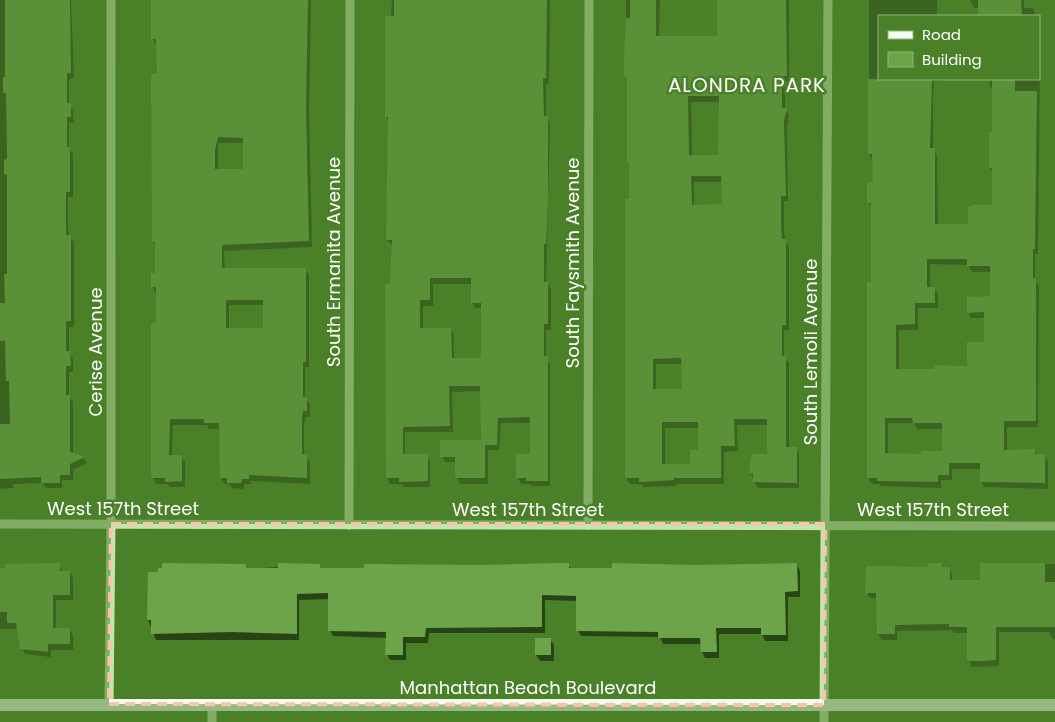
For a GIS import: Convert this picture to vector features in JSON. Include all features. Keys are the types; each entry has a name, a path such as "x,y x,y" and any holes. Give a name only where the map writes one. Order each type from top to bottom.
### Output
{"main road":[{"name":"Manhattan Beach Boulevard","path":"0,705 1055,705"}],"street":[{"name":"Cerise Avenue","path":"109,704 112,524 111,0"},
{"name":"South Ermanita Avenue","path":"349,524 350,0"},
{"name":"South Faysmith Avenue","path":"588,525 589,0"},
{"name":"South Lemoli Avenue","path":"824,722 828,0"},
{"name":"West 157th Street","path":"0,524 825,524 1055,526"},
{"path":"212,704 212,722"}],"highlighted area":[{"path":"111,524 825,524 824,705 109,704"}],"building":[{"path":"5,0 70,0 71,73 67,73 67,103 71,103 71,117 67,117 67,147 70,147 70,192 66,192 66,235 71,235 71,321 66,321 66,351 70,351 71,366 66,366 66,395 70,395 70,452 85,457 70,464 70,475 60,475 60,483 41,483 41,477 0,479 0,424 10,424 9,381 6,381 5,341 0,341 0,303 5,303 4,274 7,274 7,175 4,174 4,160 7,159 6,93 3,93 3,77 5,77"},
{"path":"151,0 308,0 306,106 309,241 222,245 222,268 306,268 306,362 303,362 303,397 307,397 307,411 303,411 302,419 302,454 307,454 307,478 249,475 249,479 242,479 241,483 227,483 227,478 220,478 219,423 204,423 204,419 170,419 169,455 182,455 182,481 165,482 165,478 151,478 151,323 156,323 156,287 151,287 151,273 155,273 155,242 152,242 151,74 157,74 156,39 151,39","holes":["218,137 243,138 243,169 215,169 215,150","226,300 263,300 263,328 226,328"]},
{"path":"394,0 547,0 546,78 543,78 544,116 548,116 548,200 546,244 544,244 544,282 548,282 548,324 544,324 544,356 548,356 548,481 526,481 526,478 516,478 516,454 530,454 530,417 498,418 497,445 485,445 485,478 455,478 455,457 440,457 440,440 481,440 480,386 449,386 450,426 403,427 403,454 428,454 428,481 399,482 399,478 386,478 385,284 390,284 392,240 386,240 388,117 385,117 385,16 394,16","holes":["430,278 471,278 471,303 481,303 481,358 452,358 451,328 420,328 420,300 430,300"]},
{"path":"630,0 656,0 656,36 717,36 717,0 786,0 787,76 782,76 782,108 787,108 784,121 786,196 781,196 781,223 782,239 786,239 786,325 782,325 782,356 786,356 786,447 797,447 797,483 753,482 753,473 749,473 752,454 767,454 767,419 734,419 735,446 721,446 721,478 674,478 674,480 639,482 639,478 625,478 625,199 629,199 629,162 627,162 627,77 624,77 624,57 626,18 630,18","holes":["688,96 719,96 718,155 689,155","691,176 721,176 722,204 692,205","681,358 682,389 653,389 653,359","662,422 698,422 698,450 690,450 690,464 662,464"]},
{"path":"978,0 1021,0 1022,15 978,15"},
{"path":"868,79 932,80 930,148 935,148 935,224 968,224 968,207 973,205 992,205 992,168 989,168 989,132 992,132 992,80 1015,80 1015,91 1037,91 1035,249 1033,249 1033,278 1036,278 1036,421 1004,421 1004,450 1035,449 1035,454 1045,454 1045,483 980,482 980,463 949,463 949,475 938,475 938,482 877,481 877,478 867,478 867,282 871,282 871,203 867,203 867,183 873,182 872,154 868,154","holes":["927,259 967,259 967,266 990,266 990,296 967,297 967,313 984,312 984,342 967,342 967,366 934,365 934,369 896,369 896,325 915,324 915,303 935,303 935,287 927,287","885,418 912,418 913,423 942,423 942,451 921,451 921,454 885,453"]},
{"path":"60,563 60,571 70,571 70,595 53,595 53,628 70,628 70,644 48,644 48,652 20,649 16,623 7,623 7,612 0,612 0,568 5,568 5,564"},
{"path":"162,563 246,564 246,568 278,568 278,563 320,564 320,568 364,568 364,564 483,565 569,563 569,568 612,568 612,563 695,565 797,563 798,591 785,592 786,635 761,635 761,628 716,628 717,652 701,652 700,638 658,638 658,632 576,631 576,596 542,595 542,627 426,628 425,637 403,637 403,655 385,655 386,632 328,631 328,593 297,594 297,634 232,632 151,634 151,620 147,620 148,572 158,572 158,568 162,568"},
{"path":"927,563 942,563 942,567 950,567 950,580 980,580 980,563 1045,563 1045,582 1055,582 1055,627 996,627 996,660 985,661 967,661 967,627 949,627 949,624 895,625 895,634 877,634 876,593 865,593 866,566 928,567"},
{"path":"535,638 551,638 551,655 535,655"}],"district":[{"name":"ALONDRA PARK","path":"747,85"}]}
